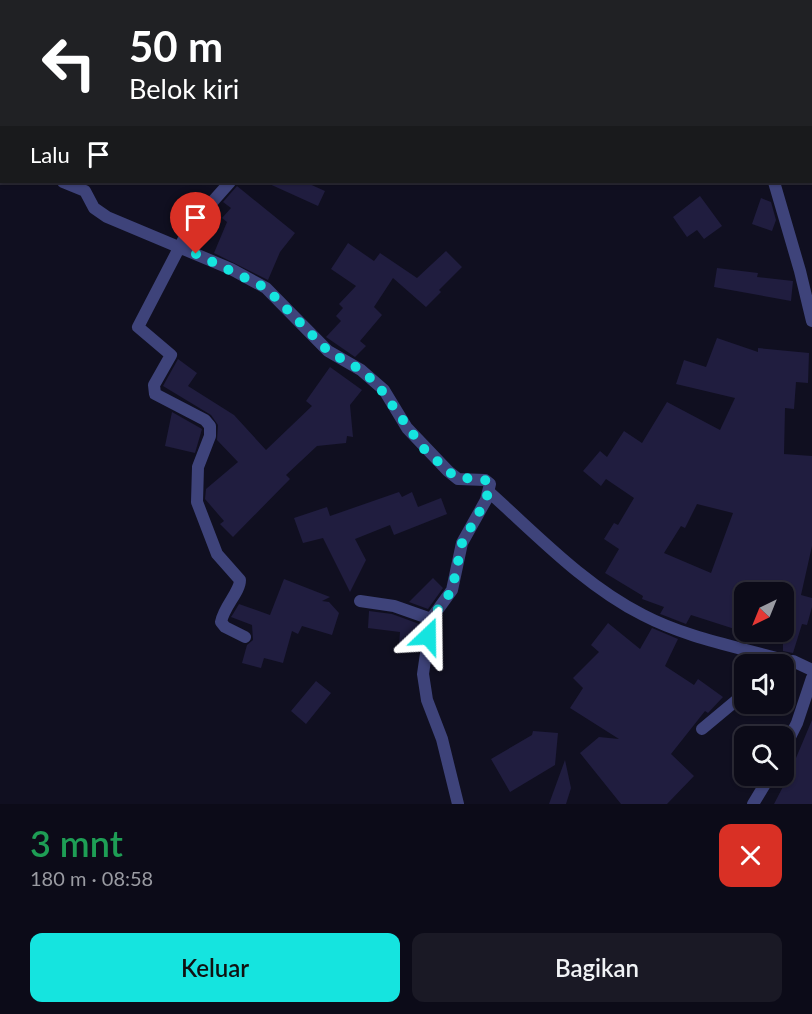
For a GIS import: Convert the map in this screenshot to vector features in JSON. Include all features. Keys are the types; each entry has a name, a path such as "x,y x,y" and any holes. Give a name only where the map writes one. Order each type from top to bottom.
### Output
{"street":[{"path":"65,183 85,191 94,208 107,217 179,246 266,288 328,351 361,370 384,390 407,428 448,471 458,479 487,480 491,487 462,543 452,590 431,619 423,674 427,700 442,739 458,804"},
{"path":"229,183 190,227 138,327 170,354 170,359 154,385 155,394 206,420 210,426 210,436 198,467 196,502 217,554 240,583 225,607 222,624 245,637"},
{"path":"774,183 801,271 812,321"},
{"path":"489,492 584,576 644,616 687,634 754,654"},
{"path":"360,601 394,606 431,619"},
{"path":"794,661 812,670"},
{"path":"794,729 812,678"},
{"path":"702,729 734,702"},
{"path":"753,804 764,786"}],"building":[{"path":"267,183 307,183 325,191 318,206"},
{"path":"237,186 295,233 280,252 268,280 214,253 227,222 222,218 231,208 223,202"},
{"path":"700,196 722,226 704,239 697,230 687,237 673,217"},
{"path":"761,198 771,202 776,220 772,231 752,224"},
{"path":"348,243 374,261 380,253 417,278 446,251 462,267 426,307 393,278 374,307 382,315 360,341 366,346 355,357 326,337 341,321 336,316 343,308 339,304 356,286 331,269"},
{"path":"717,268 758,273 757,277 793,281 791,301 714,287"},
{"path":"717,338 758,352 758,348 809,353 808,383 796,382 794,409 785,408 784,454 812,456 812,546 801,595 812,598 812,607 807,625 802,624 793,653 783,651 783,642 794,642 794,582 734,582 734,629 691,615 686,624 660,614 664,607 642,599 643,596 605,573 619,549 604,539 614,523 618,525 634,498 606,479 601,486 583,471 600,451 607,457 624,431 642,443 667,402 720,430 735,398 676,384 684,360 706,367","holes":["697,504 733,513 711,573 664,553 681,526 685,528"]},
{"path":"178,359 197,373 188,386 234,415 266,450 312,406 306,401 330,367 362,390 350,405 353,437 347,436 346,443 317,446 286,475 290,479 233,537 220,524 224,521 205,499 206,489 238,462 217,440 218,425 211,415 163,386"},
{"path":"172,412 202,429 195,453 165,446"},
{"path":"399,492 402,497 412,492 418,507 441,498 447,514 394,535 390,525 355,539 366,560 350,592 323,538 303,543 294,518 327,507 330,516"},
{"path":"433,578 443,588 428,609 409,602"},
{"path":"284,579 330,597 322,601 329,602 339,613 332,635 302,626 298,634 292,631 283,663 264,658 261,668 242,663 247,645 253,640 252,625 231,617 239,604 270,615"},
{"path":"369,611 392,614 422,625 419,647 399,645 400,632 368,628"},
{"path":"608,623 640,649 652,628 678,639 665,666 694,685 698,679 723,697 708,713 705,711 671,754 694,776 667,804 621,804 580,753 599,737 619,739 570,708 583,688 573,678 599,652 591,645"},
{"path":"316,681 331,693 306,724 291,711"},
{"path":"812,720 812,804 774,804 783,786 794,786 794,763"},
{"path":"533,731 558,733 555,765 510,792 491,759 532,735"},
{"path":"565,760 571,788 566,804 549,804"}],"route":[{"path":"196,254 266,288 333,356 361,370 384,390 407,428 423,448 455,477 461,480 489,482 491,489 462,543 452,590 431,619 428,636"}]}
